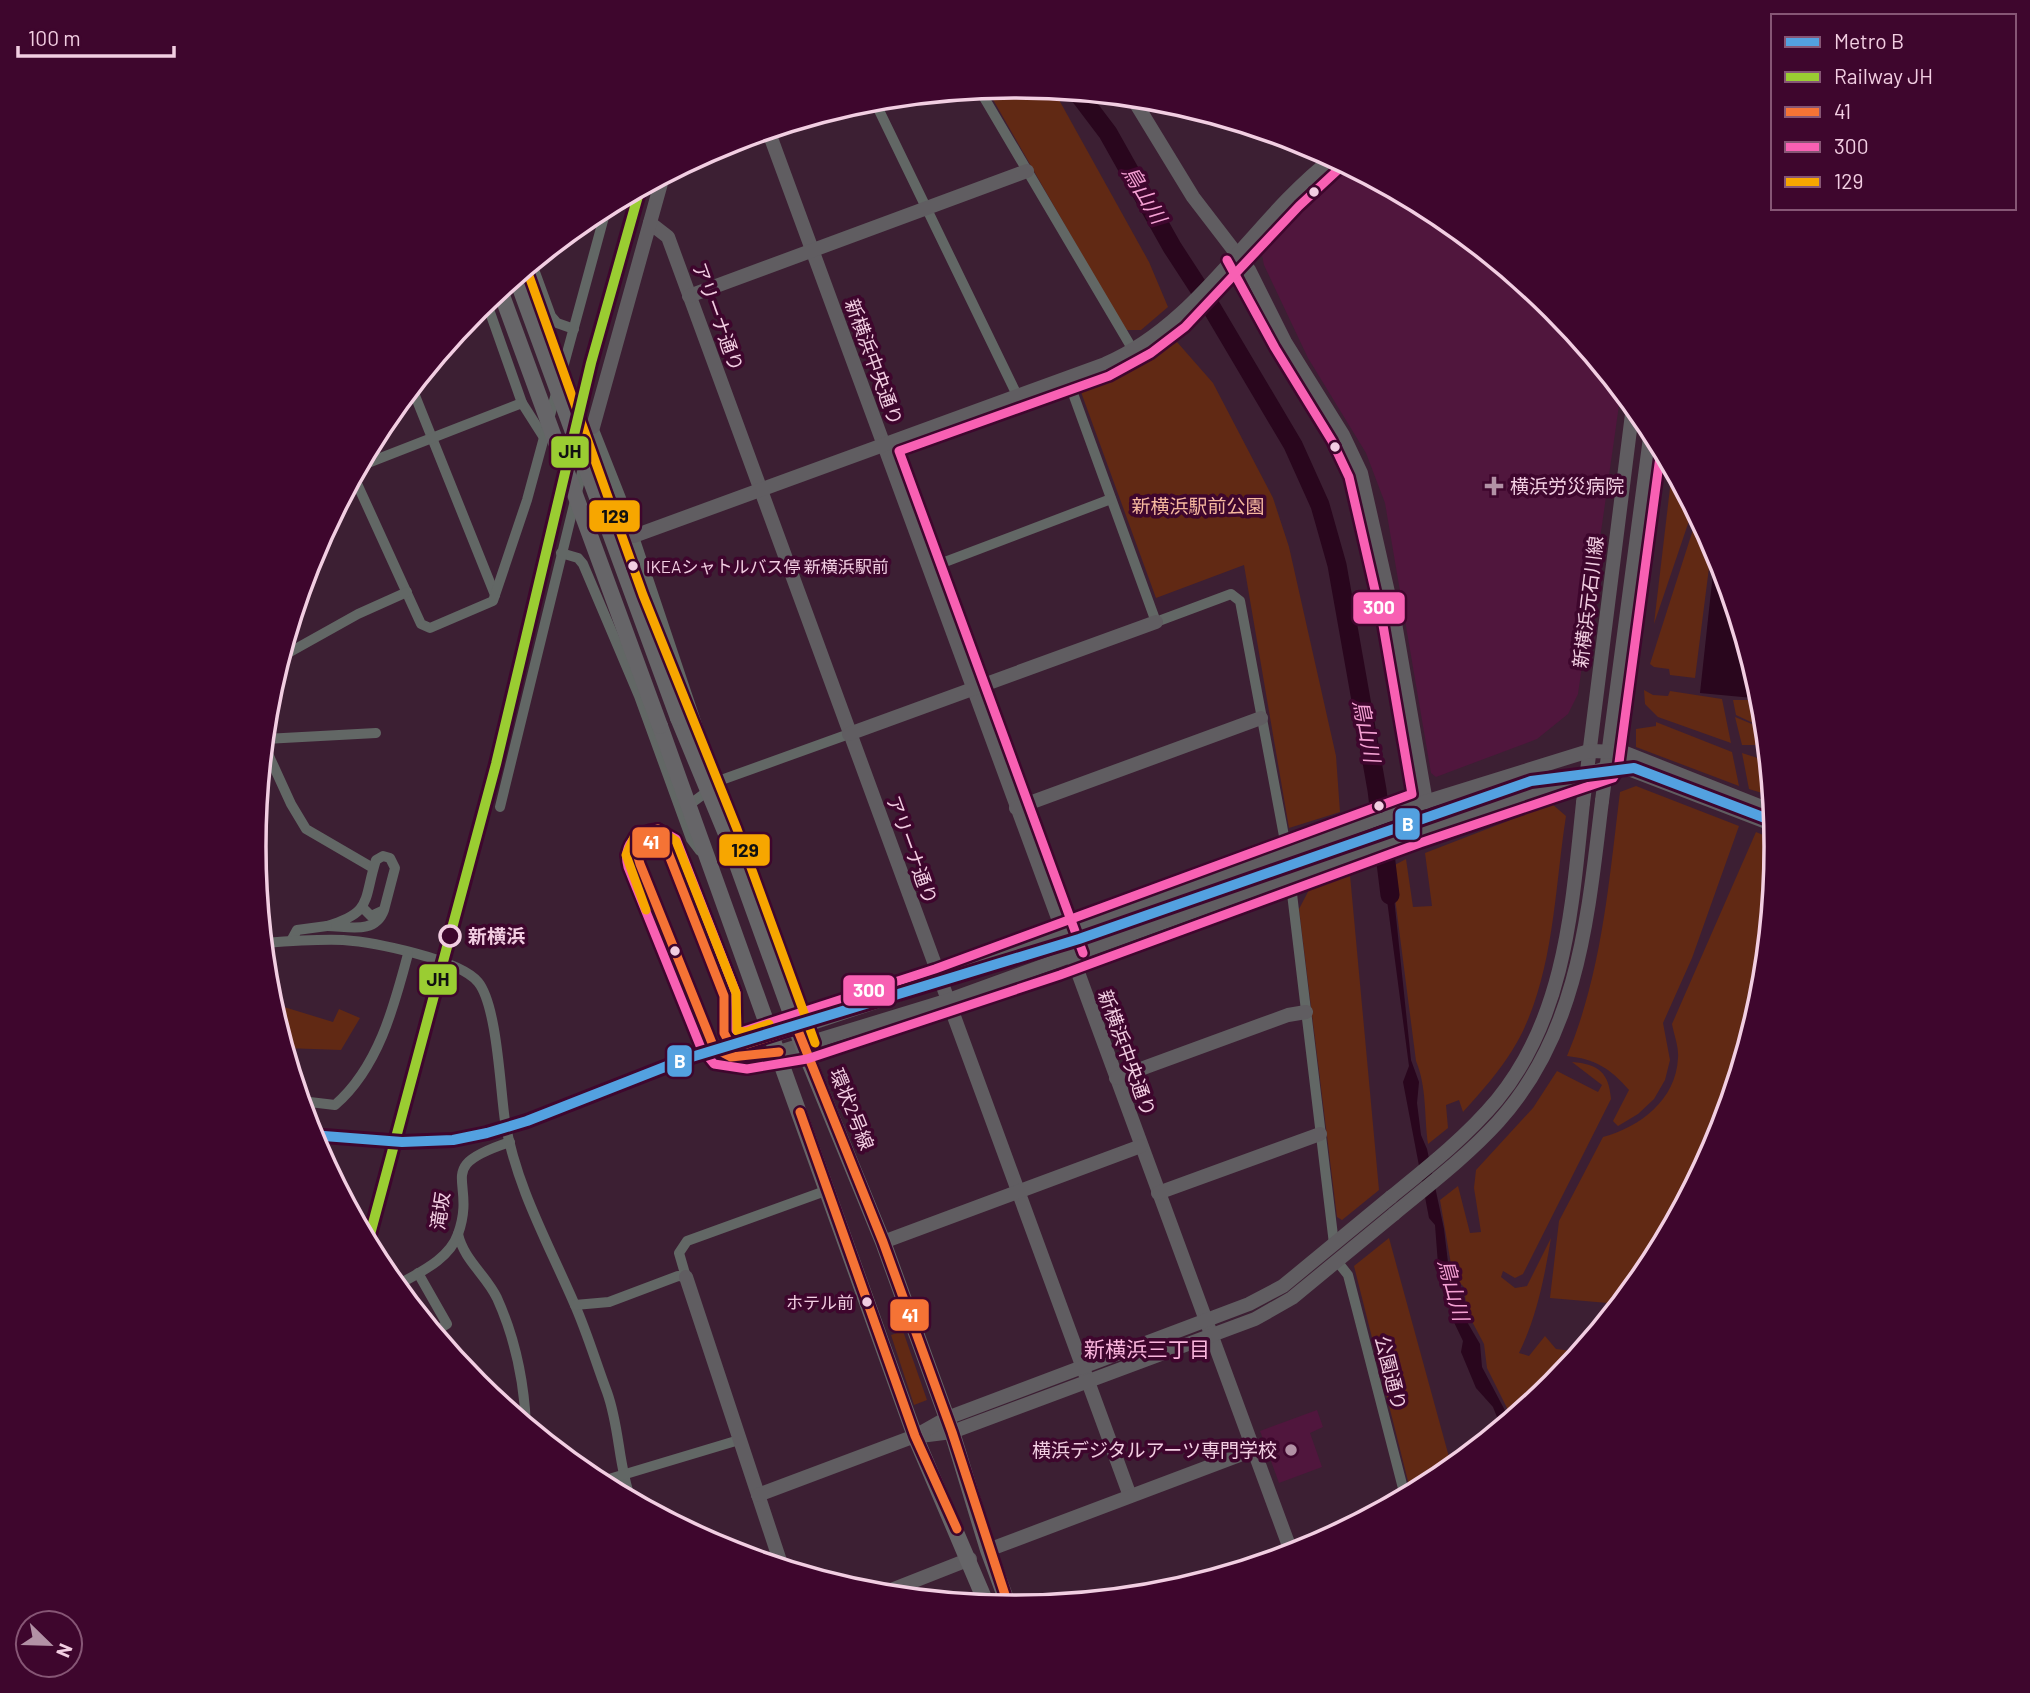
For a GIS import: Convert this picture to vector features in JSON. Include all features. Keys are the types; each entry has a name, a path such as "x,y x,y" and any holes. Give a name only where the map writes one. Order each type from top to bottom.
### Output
{"main road":[{"name":"環状2号線","path":"519,286 678,718 726,834 803,1047 883,1242 949,1425 1004,1595"},
{"path":"504,300 779,1052 915,1436 983,1594"}],"street":[{"path":"985,99 1133,350"},
{"path":"1139,108 1193,197 1249,270 1284,342 1343,435 1361,472 1395,623 1419,804"},
{"path":"879,110 1017,395"},
{"name":"新横浜中央通り","path":"771,139 1288,1543"},
{"path":"634,536 1067,377 1133,350 1177,318 1290,197 1325,166"},
{"path":"690,296 1027,171"},
{"path":"500,807 593,427 660,188"},
{"path":"359,487 421,624 430,628 484,608 493,601 527,500 603,222"},
{"name":"アリーナ通り","path":"650,223 668,237 1130,1496"},
{"path":"535,272 551,316 556,323 574,329"},
{"path":"490,313 522,403 543,436"},
{"path":"1067,377 1156,622"},
{"path":"416,398 495,594"},
{"path":"375,460 522,403"},
{"name":"新横浜元石川線","path":"1208,1329 1271,1293 1391,1197 1486,1113 1510,1083 1537,1038 1562,963 1631,422"},
{"path":"593,427 634,536 713,772 706,790"},
{"name":"新横浜元石川線","path":"1208,1329 1280,1306 1394,1214 1498,1122 1532,1077 1551,1044 1568,999 1581,948 1648,449"},
{"path":"929,568 1111,499"},
{"path":"561,553 578,558 583,564 639,696 691,839 709,862"},
{"path":"293,650 358,614 407,592"},
{"path":"689,805 724,779 1231,594 1236,596 1240,601 1287,852 1334,1244"},
{"path":"1016,808 1261,718"},
{"path":"275,738 376,733"},
{"path":"773,1036 939,981 1419,804 1589,751 1608,749 1633,763 1763,820"},
{"path":"272,762 306,829 373,868"},
{"path":"779,1052 803,1047 947,1001 1416,831 1606,768 1633,763 1762,808"},
{"path":"291,941 297,930 327,926 365,928 377,921 384,910 395,868 394,862 379,857 373,868 363,908 356,916 327,926"},
{"path":"363,908 371,916 384,910"},
{"path":"273,942 341,940 460,969 478,982 489,1004 510,1142 531,1210 575,1305 615,1419 626,1485"},
{"path":"312,1102 335,1105 348,1094 391,1019 411,955"},
{"path":"1116,1078 1288,1015 1306,1012"},
{"path":"1158,1193 1320,1134"},
{"name":"滝坂","path":"406,1280 449,1249 458,1234 462,1172 466,1162 478,1153 510,1142"},
{"path":"883,1242 1140,1146"},
{"path":"778,1556 679,1253 687,1241 828,1190"},
{"path":"458,1234 467,1256 497,1299 517,1353 524,1412"},
{"name":"公園通り","path":"1337,1261 1348,1275 1403,1487"},
{"path":"418,1273 447,1324 442,1327"},
{"path":"575,1305 609,1302 678,1276 686,1277"},
{"path":"949,1425 1082,1367 1208,1329"},
{"path":"758,1495 915,1436 1088,1382 1208,1329"},
{"path":"614,1478 739,1440"},
{"path":"988,1550 1253,1450"},
{"path":"901,1586 970,1559"}],"shaded area":[{"name":"横浜労災病院","path":"1339,172 1431,224 1509,284 1544,317 1578,353 1619,405 1578,694 1568,714 1537,739 1436,777 1431,773 1385,503 1366,453 1308,358 1264,265 1261,250 1306,200 1313,199"},
{"name":"横浜デジタルアーツ専門学校","path":"1317,1410 1323,1427 1310,1433 1322,1467 1279,1483 1260,1431"}],"green space":[{"path":"993,99 1059,100 1149,262 1168,307 1141,330 1125,330"},
{"name":"新横浜駅前公園","path":"1177,342 1213,383 1273,498 1289,547 1336,756 1340,812 1289,828 1244,565 1156,598 1081,392 1084,385 1150,358"},
{"path":"1670,486 1689,521 1654,624"},
{"path":"1693,530 1709,566 1695,678 1670,675 1669,669 1650,664"},
{"path":"1644,690 1653,695 1668,696 1670,691 1722,699 1731,743 1658,717 1645,704"},
{"path":"1733,700 1749,700 1753,723 1736,715"},
{"path":"1735,717 1753,724 1756,745 1742,745"},
{"path":"1656,722 1732,752 1739,786 1636,747 1636,729 1656,726"},
{"path":"1742,753 1758,758 1761,793 1749,789"},
{"path":"1636,786 1739,826 1692,958 1663,1023 1670,1060 1665,1080 1654,1099 1638,1114 1618,1126 1613,1121 1629,1090 1601,1066 1586,1059 1567,1056 1579,1024 1596,959 1608,893 1620,792"},
{"path":"1552,804 1566,816 1545,966 1527,1023 1502,1066 1463,1112 1459,1100 1446,1105 1448,1128 1428,1144 1424,1091 1416,1061 1391,867 1406,859 1413,907 1432,906 1425,853"},
{"path":"1756,832 1764,835 1762,895 1749,993 1724,1087 1707,1133 1663,1221 1608,1303 1550,1298 1559,1221 1603,1137 1642,1119 1654,1110 1671,1087 1678,1054 1672,1024"},
{"path":"1350,875 1379,1190 1342,1220 1337,1217 1299,909 1310,888"},
{"path":"284,1007 333,1022 339,1009 360,1018 341,1050 294,1048"},
{"path":"1572,1062 1589,1065 1601,1072 1608,1083 1611,1099 1523,1274 1515,1278 1503,1271 1501,1277 1515,1288 1527,1286 1551,1238 1543,1283 1519,1353 1529,1356 1545,1336 1556,1349 1568,1351 1508,1410 1487,1368 1484,1344 1467,1312 1464,1287 1453,1276 1440,1200 1458,1186 1470,1233 1481,1232 1474,1188 1476,1170 1533,1108 1557,1071 1598,1092 1602,1085"},
{"path":"1389,1238 1449,1456 1408,1483 1354,1266"},
{"path":"903,1331 927,1400 914,1405 891,1335"}],"water":[{"path":"1713,576 1738,653 1748,698 1700,693"},
{"path":"1391,869 1411,1060 1419,1082 1417,1103 1421,1135 1427,1149 1444,1229 1450,1279 1458,1287 1463,1315 1480,1344 1482,1367 1506,1412 1498,1418 1493,1407 1476,1388 1461,1352 1463,1341 1450,1314 1452,1308 1438,1264 1435,1225 1429,1218 1403,1082 1409,1066 1383,870"}],"waterway":[{"name":"鳥山川","path":"1084,102 1108,133 1172,247 1213,310 1293,445 1320,505 1337,565 1377,790 1390,895"}],"metro line":[{"name":"B","path":"324,1136 402,1142 453,1140 487,1133 527,1121 685,1059 1079,939 1531,781 1634,768 1763,817"}],"rail line":[{"name":"JH","path":"372,1228 496,764 591,363 637,201"}],"transit line":[{"name":"300","path":"1083,953 899,451 1109,376 1151,353 1185,327 1299,206 1337,171"},
{"name":"300","path":"1227,260 1275,348 1332,441 1349,477 1383,625 1412,794 935,969 741,1032 736,1030 736,993 676,839 658,829 650,830 632,840 627,852 628,867 701,1048 714,1064 747,1069 807,1059 1060,975 1420,843 1613,778 1618,770 1659,465"},
{"name":"129","path":"529,277 643,595 737,829 815,1043"},
{"name":"129","path":"646,910 626,855 634,837 658,829 676,841 736,993 737,1031 746,1032 769,1024"},
{"name":"41","path":"779,1052 731,1057 714,1048 640,864 638,857 642,846 656,841 665,845 724,996 724,1033 729,1042 747,1044 797,1028"},
{"name":"41","path":"797,1028 883,1242 952,1432 1005,1595"},
{"name":"41","path":"800,1112 915,1436 957,1529"}],"place":[{"name":"横浜労災病院","path":"1494,486"},
{"name":"IKEAシャトルバス停 新横浜駅前","path":"633,566"},
{"name":"新横浜","path":"450,936"},
{"name":"ホテル前","path":"867,1302"},
{"name":"横浜デジタルアーツ専門学校","path":"1291,1450"}],"district":[{"name":"新横浜三丁目","path":"1147,1350"}]}
